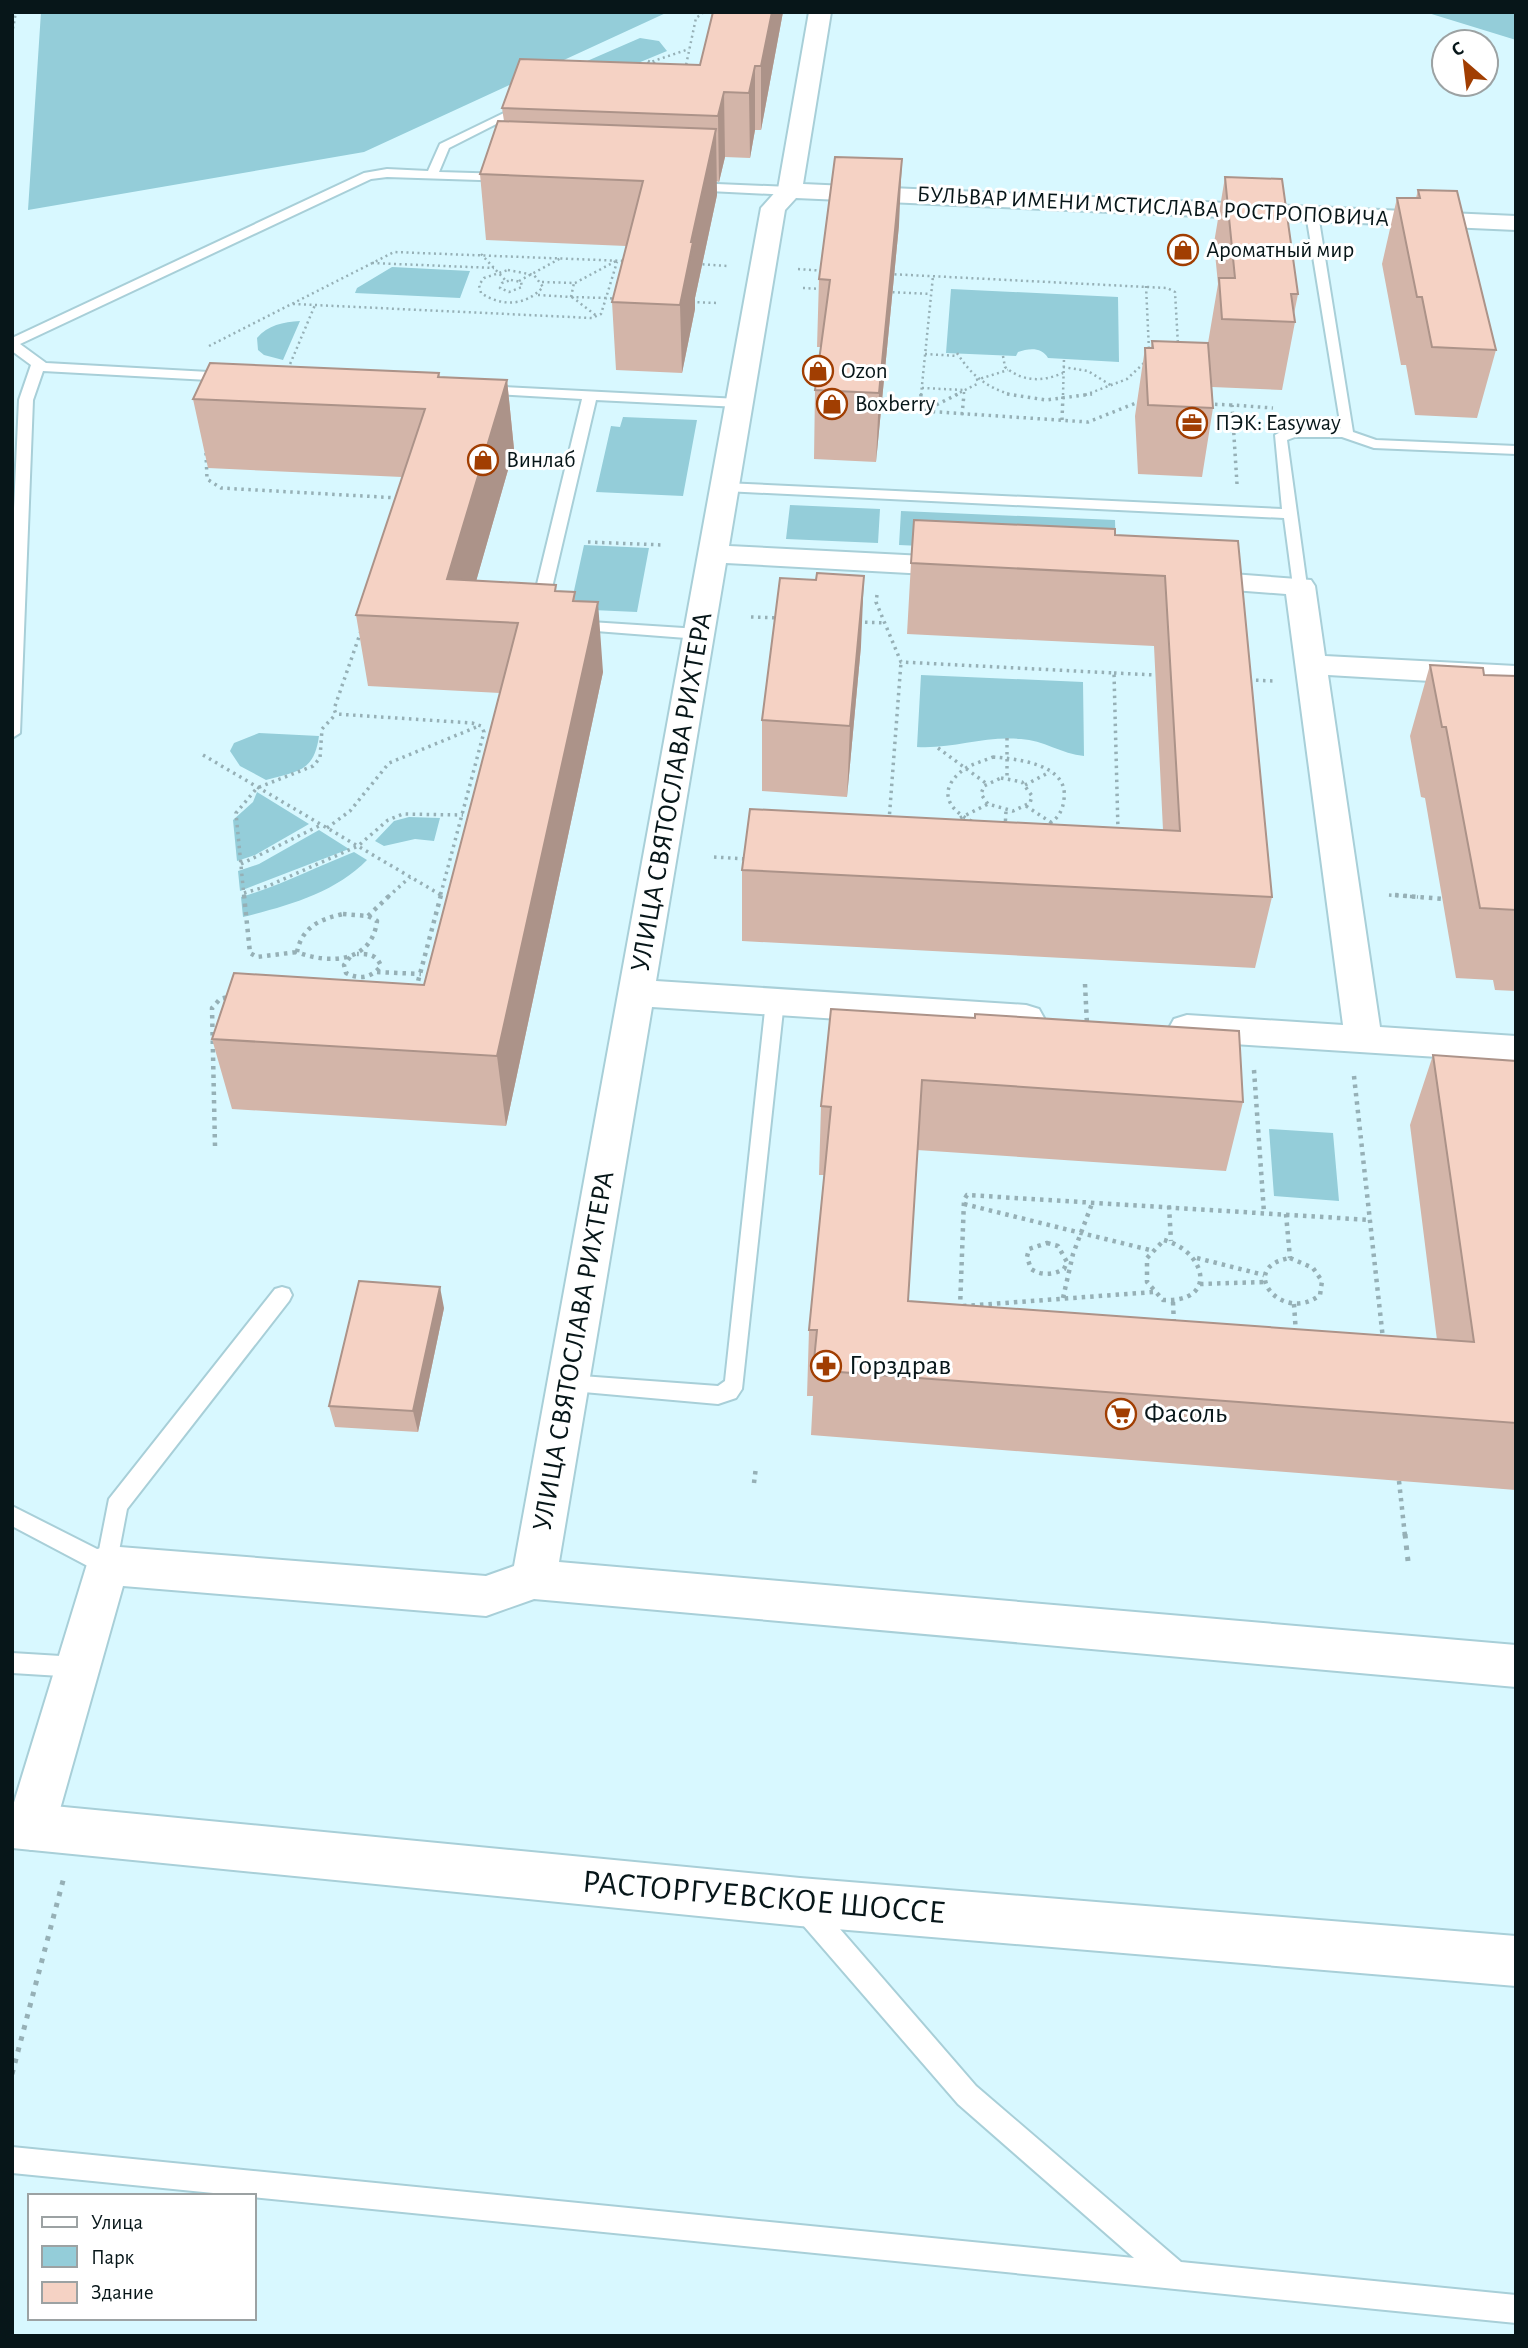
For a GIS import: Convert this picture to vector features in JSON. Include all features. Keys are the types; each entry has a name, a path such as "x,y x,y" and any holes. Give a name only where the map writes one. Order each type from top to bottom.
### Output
{"street":[{"name":"УЛИЦА СВЯТОСЛАВА РИХТЕРА","path":"534,1579 774,205 790,191 820,12"},
{"name":"БУЛЬВАР ИМЕНИ МСТИСЛАВА РОСТРОПОВИЧА","path":"790,191 1516,223"},
{"path":"714,554 996,569"},
{"path":"1162,578 1300,586 1312,665 1358,1053"},
{"path":"1312,665 1516,676"},
{"path":"637,993 775,1001 1073,1025"},
{"path":"1156,1026 1358,1053 1516,1048"},
{"path":"21,1826 77,1667 107,1565 486,1597 534,1579 1516,1666"},
{"name":"РАСТОРГУЕВСКОЕ ШОССЕ","path":"21,1826 800,1902 1516,1961"}],"lane":[{"path":"432,175 444,146 510,114"},
{"path":"243,378 51,368 38,365 12,344 368,176 387,173 514,179"},
{"path":"679,186 790,191"},
{"path":"1312,214 1348,430 1343,433"},
{"path":"12,733 26,400 38,365"},
{"path":"465,389 739,403"},
{"path":"590,395 537,618 539,623 699,634"},
{"path":"1300,586 1280,438 1290,433 1343,433 1374,444 1516,450"},
{"path":"725,487 1291,514"},
{"path":"568,1384 718,1395 729,1392 735,1383 775,1001"},
{"path":"12,1515 107,1565 117,1506 282,1295"},
{"path":"12,1662 77,1667"},
{"path":"800,1902 967,2095 1175,2275"},
{"path":"12,2160 1516,2309"}],"path":[{"path":"12,34 16,12"},
{"path":"684,74 696,18 704,12"},
{"path":"634,71 648,61 689,49"},
{"path":"648,61 666,68"},
{"path":"480,254 506,281"},
{"path":"503,290 499,286 506,281 519,281 562,258"},
{"path":"598,317 606,298 617,260 575,283 542,282 533,274 522,271 498,272 484,278 479,285 481,293 488,299 500,302 524,300 537,295 606,298 618,299"},
{"path":"371,263 494,268"},
{"path":"923,411 920,408 933,276"},
{"path":"488,299 503,290 515,291 522,287 519,281"},
{"path":"537,295 543,287 542,282"},
{"path":"571,297 575,283"},
{"path":"1146,286 1147,350 1157,351"},
{"path":"803,288 829,289"},
{"path":"515,291 524,300"},
{"path":"880,292 931,294"},
{"path":"571,297 598,317"},
{"path":"681,302 719,303"},
{"path":"292,304 598,317"},
{"path":"287,370 315,305"},
{"path":"925,355 958,355 969,375 996,392 1015,397 1063,399 1126,380 1145,362"},
{"path":"1003,356 1008,370 1024,378 1041,379 1063,373"},
{"path":"1062,420 1064,359"},
{"path":"1063,367 1088,371 1112,386"},
{"path":"923,411 977,381 1008,370"},
{"path":"201,376 207,479 212,485 388,495 400,498 403,505"},
{"path":"922,388 964,390"},
{"path":"962,415 964,390"},
{"path":"923,411 1096,421 1147,401"},
{"path":"556,540 663,545"},
{"path":"878,589 876,602 901,662 888,828"},
{"path":"751,617 791,619"},
{"path":"336,714 334,709 365,620"},
{"path":"845,621 885,623"},
{"path":"901,662 1155,675"},
{"path":"1114,673 1118,844"},
{"path":"336,714 481,726"},
{"path":"297,952 302,935 319,920 343,914 368,916 377,921 377,930 367,947 351,956 318,960 297,952 257,957 250,953 236,813 257,788 313,766 320,758 322,729 336,714"},
{"path":"414,997 484,732 481,726"},
{"path":"327,828 350,811 389,763 481,726"},
{"path":"1007,738 1007,779"},
{"path":"938,748 987,784"},
{"path":"203,755 441,895"},
{"path":"993,757 1007,757 1031,762 1060,780 1066,797 1061,814 1050,822 1021,834 994,833 970,824 953,810 947,792 953,776 964,767 993,757"},
{"path":"1025,785 1050,772"},
{"path":"1007,779 1025,785 1032,796 1026,806 1006,811 988,804 981,794 987,784 1007,779"},
{"path":"951,823 988,804"},
{"path":"1026,806 1062,830"},
{"path":"1005,833 1006,811"},
{"path":"244,893 268,886 293,872 358,846 388,820 402,814 415,812 463,815"},
{"path":"241,864 321,825"},
{"path":"714,857 753,860"},
{"path":"368,916 410,877"},
{"path":"1389,895 1443,899"},
{"path":"357,954 370,954 378,959 380,966 377,972"},
{"path":"351,956 344,965 346,973 354,978 366,978 377,972 421,974"},
{"path":"1073,1025 1085,984"},
{"path":"215,1146 212,1008 220,999 242,997"},
{"path":"1358,1053 1384,1341"},
{"path":"1253,1060 1264,1213"},
{"path":"960,1315 964,1204 967,1195 976,1193 1371,1220"},
{"path":"1063,1298 1069,1262 1093,1201"},
{"path":"964,1204 1150,1250"},
{"path":"1169,1206 1171,1241"},
{"path":"1286,1214 1290,1258"},
{"path":"1164,1240 1186,1247 1196,1258 1200,1284 1196,1294 1186,1301 1173,1302 1154,1292 1147,1282 1145,1269 1150,1250 1164,1240"},
{"path":"1047,1243 1058,1246 1069,1262 1064,1269 1046,1276 1035,1273 1025,1257 1029,1250 1047,1243"},
{"path":"1196,1258 1264,1275"},
{"path":"1290,1258 1311,1264 1320,1273 1323,1284 1320,1293 1312,1301 1294,1304 1275,1298 1264,1282 1264,1275 1273,1261 1290,1258"},
{"path":"1200,1284 1264,1282"},
{"path":"960,1306 1154,1292"},
{"path":"1173,1302 1174,1327"},
{"path":"1294,1304 1296,1337"},
{"path":"754,1483 756,1467"},
{"path":"1399,1481 1408,1562"}],"green space":[{"path":"41,12 668,12 364,152 28,210"},
{"path":"1425,12 1516,12 1516,40 1500,35 1500,28 1477,28"},
{"path":"640,38 659,41 667,51 638,63 571,68"},
{"path":"392,267 470,271 460,298 355,293 357,288"},
{"path":"951,289 1118,297 1119,362 1048,358 1035,349 1018,352 1016,356 946,353"},
{"path":"300,321 283,360 264,355 258,350 257,338 266,330 282,323"},
{"path":"623,417 697,420 683,496 596,492 611,426 620,427"},
{"path":"790,505 880,509 878,543 786,539"},
{"path":"901,511 1115,520 1116,555 899,545"},
{"path":"584,545 649,548 637,612 570,609"},
{"path":"921,675 1083,682 1084,756 1021,739 917,747"},
{"path":"259,733 319,736 313,757 303,768 266,780 240,766 230,751 234,743"},
{"path":"257,792 309,824 255,855 237,861 233,820 253,802"},
{"path":"409,817 440,818 434,841 415,839 384,846 375,841 394,821"},
{"path":"319,830 349,849 240,891 238,871 259,864"},
{"path":"354,852 367,860 325,890 293,903 243,917 241,897"},
{"path":"1269,1129 1333,1133 1339,1201 1274,1196"}],"building":[{"path":"713,12 772,12 761,66 755,66 749,93 724,92 718,116 502,108 520,59 700,65"},
{"path":"498,121 716,129 680,305 612,302 643,181 480,174"},
{"path":"835,157 902,159 879,393 815,390 830,280 819,279"},
{"path":"1225,177 1282,179 1298,294 1291,294 1295,322 1222,319 1219,278 1235,278"},
{"path":"1418,190 1457,191 1496,350 1432,347 1422,297 1417,297 1397,198 1420,198"},
{"path":"1152,341 1208,343 1213,408 1148,405 1145,348 1153,348"},
{"path":"210,363 439,373 438,377 507,380 447,579 556,585 555,591 575,592 573,601 598,602 497,1056 212,1039 234,973 424,985 518,623 356,615 425,409 193,399"},
{"path":"914,520 1115,529 1115,535 1238,541 1272,897 742,870 750,809 1180,831 1165,576 911,563"},
{"path":"817,573 864,576 850,726 762,720 780,578 816,580"},
{"path":"1430,665 1483,668 1484,675 1516,676 1516,910 1480,908 1446,727 1442,727"},
{"path":"831,1009 975,1018 975,1014 1239,1031 1243,1102 922,1080 908,1301 1474,1342 1433,1055 1516,1061 1516,1423 813,1370 817,1330 809,1330 831,1107 821,1106"},
{"path":"359,1281 440,1287 413,1411 329,1406"}],"place":[{"name":"Ароматный мир","path":"1183,250"},
{"name":"Ozon","path":"818,371"},
{"name":"Boxberry","path":"832,404"},
{"name":"ПЭК: Easyway","path":"1192,423"},
{"name":"Винлаб","path":"483,460"},
{"name":"Горздрав","path":"826,1366"},
{"name":"Фасоль","path":"1121,1414"}]}
